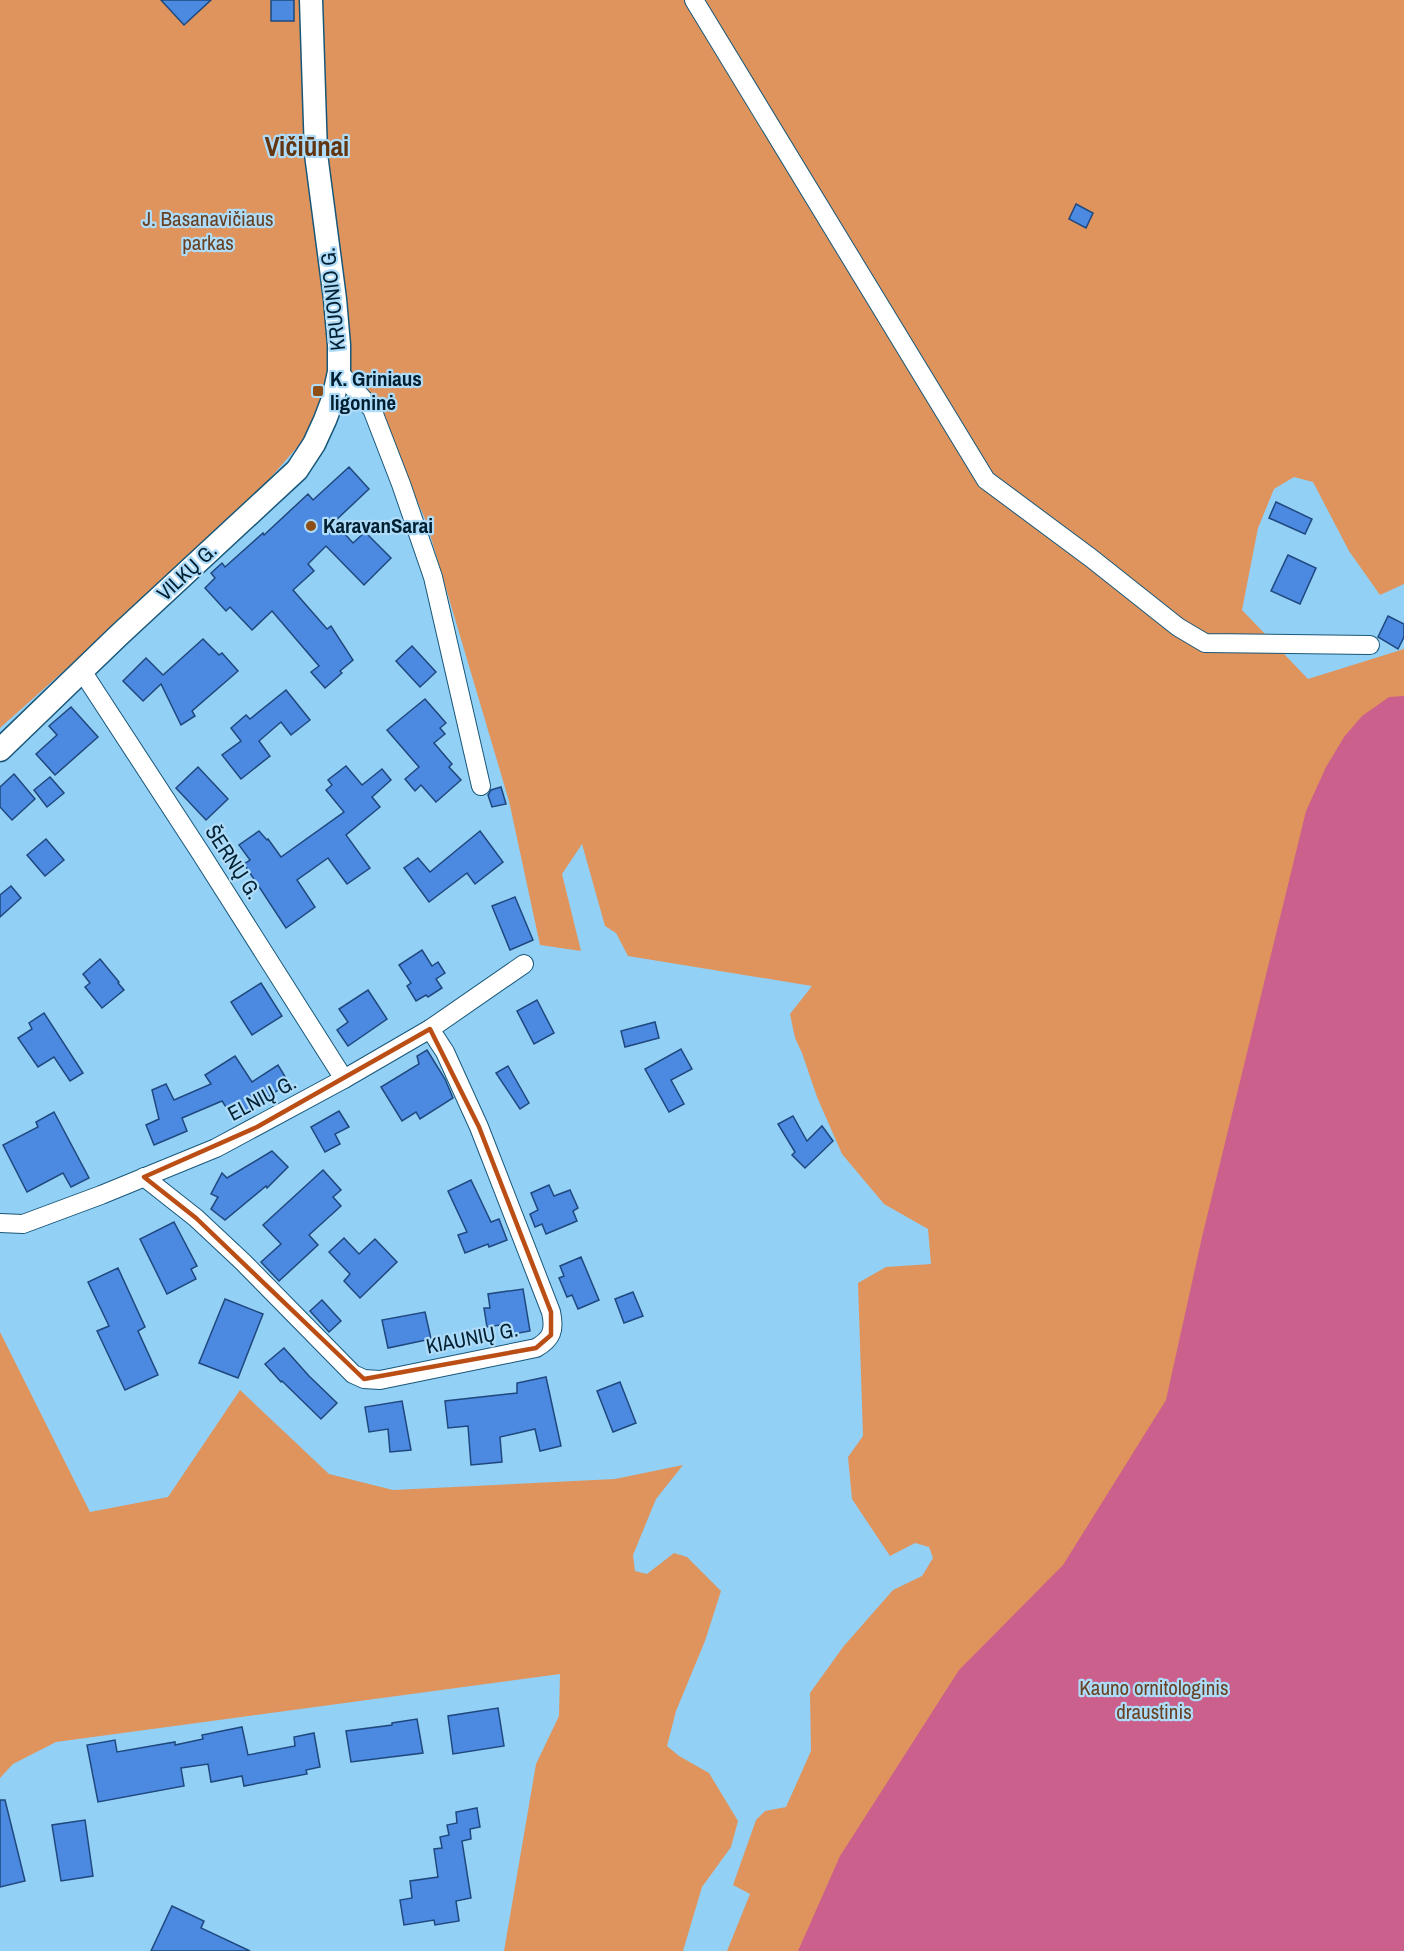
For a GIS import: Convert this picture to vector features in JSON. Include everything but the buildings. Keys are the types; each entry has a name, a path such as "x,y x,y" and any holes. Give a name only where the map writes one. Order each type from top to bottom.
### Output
{"street":[{"name":"KRUONIO G.","path":"311,0 316,154 335,299 339,372 372,409 416,525 433,577 481,786"},
{"path":"694,0 986,480 1092,558 1178,627 1205,643 1370,645"},
{"name":"VILKŲ G.","path":"0,750 297,470 314,444 325,420 339,372"},
{"name":"ŠERNŲ G.","path":"82,671 344,1079"},
{"name":"ELNIŲ G.","path":"0,1223 23,1224 216,1148 344,1079 430,1029 524,964"},
{"name":"KIAUNIŲ G.","path":"144,1177 196,1218 243,1262 353,1374 364,1379 380,1380 536,1348 545,1343 551,1335 554,1325 551,1312 479,1127 445,1052 430,1029"}],"highlighted area":[{"path":"430,1029 479,1127 551,1312 551,1335 536,1348 364,1379 196,1218 144,1177 257,1127"}],"green space":[{"name":"J. Basanavičiaus parkas","path":"0,0 1404,0 1404,584 1380,595 1349,551 1313,482 1294,477 1274,489 1258,528 1242,610 1308,679 1404,649 1404,1951 727,1951 750,1894 733,1885 756,1820 765,1811 786,1807 811,1751 810,1693 843,1647 893,1590 922,1576 933,1558 929,1547 915,1543 890,1556 852,1499 848,1457 863,1436 858,1283 886,1267 931,1264 928,1229 884,1204 842,1154 795,1038 790,1014 812,986 628,956 616,933 605,926 582,844 562,874 581,951 540,945 509,801 426,521 361,374 239,514 0,728"},
{"path":"0,1332 90,1512 168,1497 240,1390 329,1474 393,1490 615,1479 683,1465 656,1499 633,1555 635,1571 647,1574 674,1553 687,1557 721,1591 705,1641 676,1711 667,1746 679,1756 709,1773 738,1821 731,1847 702,1887 683,1951 504,1951 536,1764 559,1716 560,1674 56,1742 13,1764 0,1778"}],"shaded area":[{"name":"Kauno ornitologinis draustinis","path":"1404,696 1404,1951 798,1951 840,1856 959,1670 1063,1565 1166,1400 1202,1237 1306,811 1326,767 1344,737 1362,716 1389,697"}],"place":[{"name":"K. Griniaus ligoninė","path":"318,391"},
{"name":"KaravanSarai","path":"311,526"}],"district":[{"name":"Vičiūnai","path":"307,147"}]}
